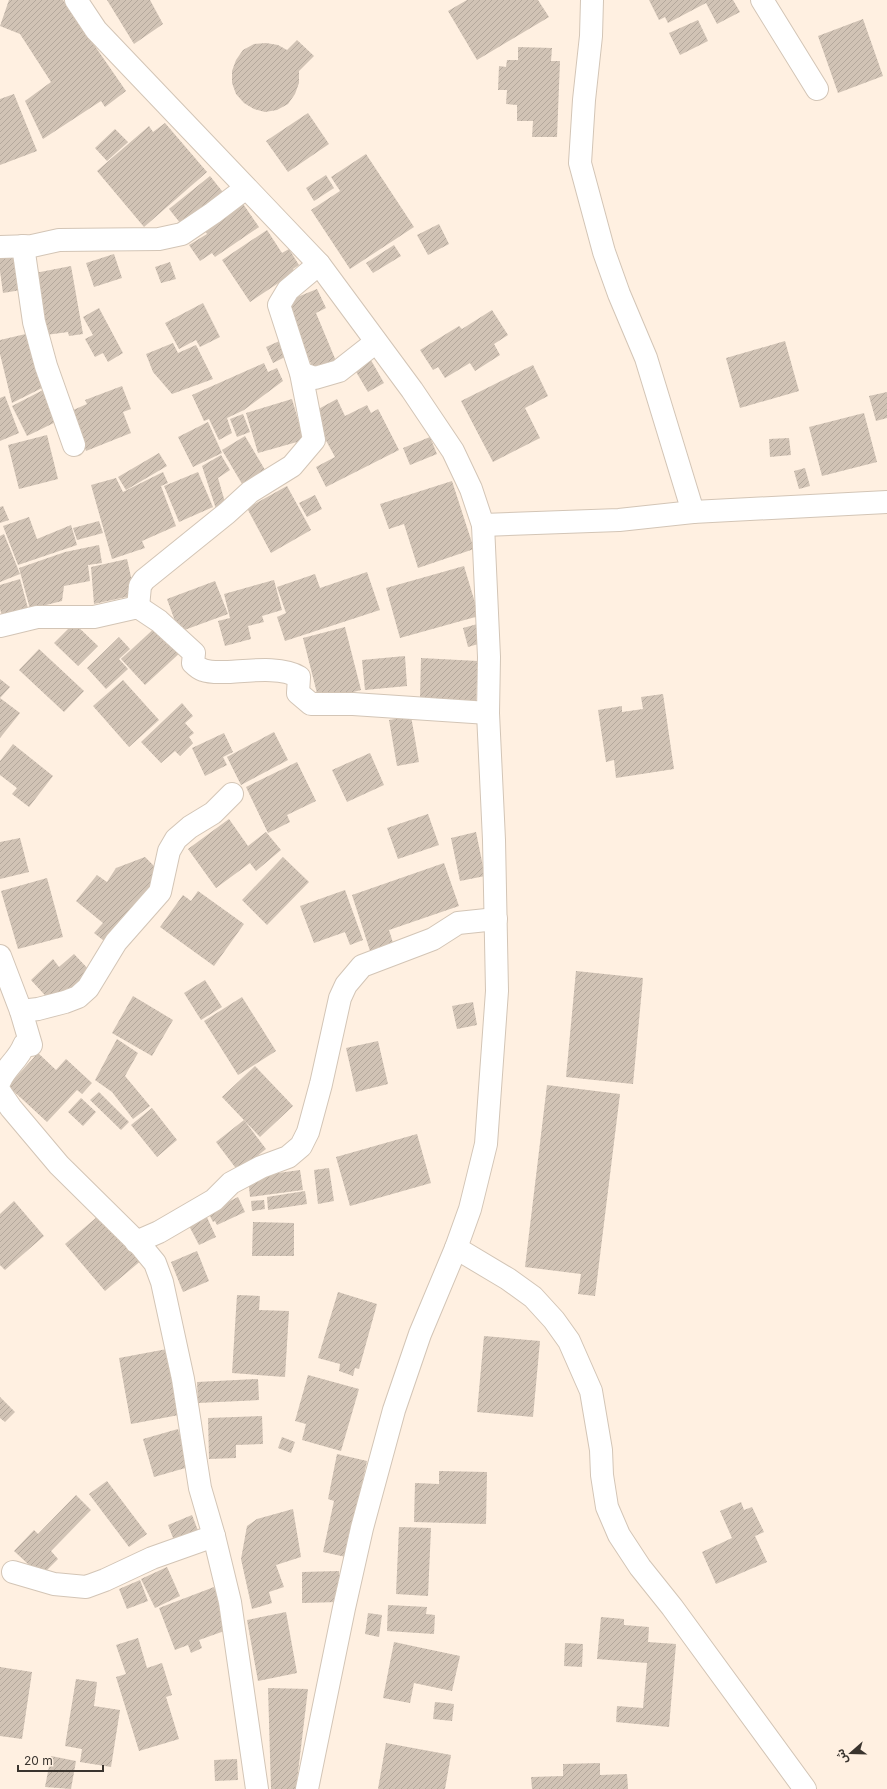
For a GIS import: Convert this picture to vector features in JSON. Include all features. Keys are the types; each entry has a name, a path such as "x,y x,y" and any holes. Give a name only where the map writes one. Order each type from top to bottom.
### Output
{"street":[{"path":"76,0 96,30 319,264 453,451 471,488 482,525 489,657 488,712 494,840 497,991 486,1144 470,1209 456,1248 420,1334 394,1410 362,1528 307,1789"},
{"path":"592,0 591,36 584,100 580,164 604,252 619,294 646,358 693,512"},
{"path":"762,0 817,89"},
{"path":"0,247 32,246 59,240 159,239 182,234 214,213 246,188"},
{"path":"23,246 34,322 46,366 74,445"},
{"path":"138,607 140,586 144,580 197,538 250,492 292,466 314,440 301,373 279,305 288,290 319,264"},
{"path":"301,373 315,378 339,371 376,342"},
{"path":"482,525 619,520 693,512 887,502"},
{"path":"0,626 37,617 94,617 138,607 159,621 194,653 193,664 203,670 212,672 292,672 299,677 298,693 311,704 353,704 488,712"},
{"path":"21,1011 38,1009 65,1002 78,997 88,988 116,942 160,892 169,851 176,839 190,827 213,813 232,794"},
{"path":"136,1242 159,1232 214,1200 231,1183 261,1167 288,1157 301,1146 308,1132 321,1084 340,998 346,985 362,966 433,939 458,923 496,919"},
{"path":"0,956 21,1011 31,1045 24,1045 22,1051 9,1066 0,1081"},
{"path":"0,1092 11,1108 59,1165 155,1263 162,1282 183,1379 200,1488 214,1536 230,1602 257,1789"},
{"path":"456,1248 508,1279 533,1297 554,1320 569,1341 591,1391 598,1431 602,1475 607,1507 619,1535 640,1567 672,1607 805,1789"},
{"path":"13,1572 54,1584 86,1587 106,1580 152,1558 214,1536"}],"building":[{"path":"9,0 63,0 126,91 105,107 101,101 43,139 25,101 51,82 20,34 0,26"},
{"path":"107,0 150,0 163,24 134,44"},
{"path":"467,0 538,0 549,17 477,60 448,11"},
{"path":"649,0 733,0 740,12 717,24 706,3 668,23 665,17 659,20"},
{"path":"863,19 883,76 838,93 818,36"},
{"path":"698,20 708,41 680,55 669,33"},
{"path":"297,40 314,56 299,71 299,83 295,94 288,104 277,110 265,112 254,109 244,103 236,94 232,83 232,71 236,60 243,50 254,44 266,43 278,45 287,50"},
{"path":"518,47 552,48 551,61 560,61 557,137 532,137 533,121 517,121 517,105 506,104 507,90 498,90 499,66 506,67 507,60 518,60"},
{"path":"14,94 37,151 0,165 0,99"},
{"path":"308,113 329,144 288,172 266,141"},
{"path":"165,123 207,172 144,227 97,171 149,126 153,132"},
{"path":"115,129 128,142 107,161 95,148"},
{"path":"366,154 414,227 350,269 311,210 340,191 331,177"},
{"path":"326,175 334,188 314,201 306,188"},
{"path":"210,176 226,196 185,229 169,209"},
{"path":"239,198 259,227 215,257 212,253 200,261 189,245 207,234 201,225"},
{"path":"439,224 449,244 428,255 417,235"},
{"path":"267,230 282,253 289,249 299,265 293,269 295,272 250,302 222,260"},
{"path":"394,245 401,256 373,273 366,263"},
{"path":"20,248 27,289 3,293 0,271 0,251"},
{"path":"114,254 122,278 94,287 86,263"},
{"path":"170,262 176,279 161,283 155,267"},
{"path":"71,266 83,334 69,336 68,332 46,335 35,273"},
{"path":"317,289 326,308 316,313 336,361 314,371 285,302"},
{"path":"203,303 220,337 200,347 196,340 179,349 165,323"},
{"path":"99,308 123,353 108,362 103,353 95,357 85,339 93,335 83,317"},
{"path":"492,310 508,335 494,344 500,355 475,371 470,363 445,378 438,367 433,370 420,350 459,326 462,329"},
{"path":"30,333 44,387 12,403 0,354 0,340"},
{"path":"284,339 291,354 273,363 266,347"},
{"path":"785,341 799,391 740,408 726,358"},
{"path":"173,343 178,353 196,345 213,379 172,394 153,372 146,354"},
{"path":"368,355 384,383 368,392 352,365"},
{"path":"264,363 268,372 277,368 283,381 244,410 227,418 232,433 219,440 209,419 204,421 192,395"},
{"path":"533,365 548,396 525,408 540,438 493,462 461,401"},
{"path":"122,386 131,409 123,412 131,433 86,451 71,411 87,404 85,400"},
{"path":"47,388 62,419 27,436 12,406"},
{"path":"887,392 887,418 876,421 869,396"},
{"path":"5,396 19,433 0,441 0,398"},
{"path":"292,399 304,440 258,453 246,413"},
{"path":"337,399 345,416 367,405 371,413 378,409 399,450 326,487 316,467 335,457 311,413"},
{"path":"864,413 877,462 822,476 809,427"},
{"path":"243,414 250,432 237,437 230,419"},
{"path":"208,422 222,453 193,467 178,437"},
{"path":"47,435 58,479 19,489 8,445"},
{"path":"245,436 268,475 245,489 222,450"},
{"path":"430,437 437,454 410,465 403,448"},
{"path":"789,438 791,455 770,457 769,439"},
{"path":"159,453 167,466 126,490 118,477"},
{"path":"221,455 230,470 218,478 227,509 217,512 202,466"},
{"path":"805,468 810,486 799,489 794,471"},
{"path":"163,472 168,483 161,486 176,526 142,541 145,548 112,559 91,485 116,478 123,492"},
{"path":"198,472 213,507 179,522 164,486"},
{"path":"452,481 474,549 418,568 404,524 389,529 380,504"},
{"path":"287,486 311,530 271,553 247,508"},
{"path":"315,495 322,509 307,517 299,503"},
{"path":"3,506 9,520 0,523 0,507"},
{"path":"29,517 37,539 71,525 77,545 18,565 3,526"},
{"path":"99,521 103,533 77,540 73,528"},
{"path":"4,534 20,574 0,582 0,536"},
{"path":"99,545 102,563 88,565 90,581 64,586 62,601 30,609 19,568 65,552"},
{"path":"127,559 135,595 94,604 91,567"},
{"path":"464,566 479,616 400,638 386,588"},
{"path":"367,572 380,610 285,641 277,617 286,613 277,587 315,574 320,588"},
{"path":"20,579 29,612 3,619 0,609 0,585"},
{"path":"274,580 282,610 262,616 264,622 248,626 251,639 225,646 218,621 230,618 224,594"},
{"path":"215,581 228,614 179,632 167,599"},
{"path":"74,623 98,646 78,666 54,643"},
{"path":"481,623 485,642 468,647 463,628"},
{"path":"158,625 182,651 145,685 121,659"},
{"path":"345,627 361,690 319,701 303,638"},
{"path":"119,637 130,649 119,659 128,669 106,689 87,668"},
{"path":"39,649 84,691 64,712 19,670"},
{"path":"405,656 407,686 365,690 362,660"},
{"path":"421,658 478,661 476,702 420,699"},
{"path":"0,679 10,687 0,698"},
{"path":"123,680 159,720 129,747 93,706"},
{"path":"663,694 674,769 616,778 614,760 606,762 598,710 622,706 622,712 643,709 641,697"},
{"path":"0,698 20,713 0,738"},
{"path":"182,703 193,716 185,723 194,733 189,737 193,743 180,756 175,751 161,763 141,742"},
{"path":"411,716 419,762 397,766 389,720"},
{"path":"274,732 288,760 241,785 227,757"},
{"path":"224,733 233,752 223,757 227,765 205,776 192,748"},
{"path":"13,744 53,776 29,807 12,794 17,788 0,775 0,761"},
{"path":"370,753 384,785 347,802 332,770"},
{"path":"297,762 316,801 287,815 290,822 268,833 246,787"},
{"path":"428,814 439,845 398,859 387,828"},
{"path":"229,819 248,846 266,832 281,850 256,871 250,863 216,888 188,849"},
{"path":"476,832 485,876 460,881 451,838"},
{"path":"20,838 29,872 0,879 0,842"},
{"path":"145,857 163,875 108,944 94,933 103,923 76,901 97,875 107,882 116,868"},
{"path":"283,857 309,882 267,925 242,900"},
{"path":"444,863 459,906 389,930 394,946 371,954 352,895"},
{"path":"47,878 63,937 18,949 1,891"},
{"path":"345,890 363,940 350,945 345,932 314,943 300,906"},
{"path":"198,891 244,924 214,966 160,927 183,895 191,901"},
{"path":"74,954 90,971 53,1004 31,980 53,959 59,967"},
{"path":"576,971 643,978 633,1084 566,1077"},
{"path":"205,980 222,1007 201,1020 184,993"},
{"path":"133,996 173,1020 152,1056 112,1033"},
{"path":"242,997 276,1051 238,1075 204,1021"},
{"path":"473,1002 477,1025 457,1029 452,1006"},
{"path":"117,1039 138,1053 125,1076 150,1106 133,1119 112,1092 95,1080"},
{"path":"378,1041 388,1084 356,1092 346,1048"},
{"path":"38,1053 56,1070 66,1059 92,1083 82,1094 77,1090 47,1122 8,1086"},
{"path":"255,1066 293,1106 260,1137 222,1097"},
{"path":"547,1085 620,1094 595,1296 578,1294 581,1274 525,1267"},
{"path":"99,1092 129,1122 121,1130 90,1100"},
{"path":"81,1098 96,1112 83,1126 68,1112"},
{"path":"152,1108 177,1140 157,1157 131,1125"},
{"path":"244,1120 266,1149 238,1171 216,1142"},
{"path":"417,1134 431,1183 350,1206 336,1157"},
{"path":"329,1168 334,1201 318,1204 314,1170"},
{"path":"300,1170 303,1190 250,1197 248,1177"},
{"path":"305,1191 307,1204 268,1210 267,1197"},
{"path":"238,1197 245,1212 217,1225 215,1221 213,1222 208,1212"},
{"path":"264,1200 265,1209 252,1211 251,1201"},
{"path":"14,1201 44,1236 5,1270 0,1265 0,1214"},
{"path":"103,1212 143,1259 105,1291 65,1244"},
{"path":"205,1213 216,1237 199,1245 187,1222"},
{"path":"253,1222 294,1223 294,1256 252,1256"},
{"path":"197,1251 209,1281 183,1292 171,1262"},
{"path":"338,1292 377,1304 359,1369 355,1368 353,1376 339,1371 340,1364 318,1358"},
{"path":"237,1295 260,1296 259,1310 289,1311 285,1377 232,1373"},
{"path":"484,1336 540,1341 533,1417 477,1412"},
{"path":"167,1349 179,1415 131,1424 119,1358"},
{"path":"308,1375 359,1389 341,1451 302,1440 306,1424 295,1421"},
{"path":"258,1379 259,1400 198,1403 197,1382"},
{"path":"0,1397 15,1412 5,1422 0,1418"},
{"path":"262,1416 263,1444 236,1445 236,1458 209,1459 208,1418"},
{"path":"178,1429 189,1467 154,1477 143,1439"},
{"path":"282,1437 295,1442 291,1453 278,1448"},
{"path":"337,1454 367,1461 346,1557 323,1552 334,1501 328,1499"},
{"path":"439,1471 487,1472 486,1524 414,1522 415,1483 439,1484"},
{"path":"107,1481 147,1534 129,1547 89,1494"},
{"path":"76,1495 91,1510 51,1551 58,1559 41,1576 14,1551 34,1530 38,1534"},
{"path":"741,1502 744,1510 752,1507 764,1532 755,1536 767,1562 716,1584 702,1552 732,1538 720,1511"},
{"path":"293,1509 301,1557 276,1565 284,1587 269,1592 272,1603 252,1609 241,1559 247,1526 257,1519"},
{"path":"192,1515 199,1533 175,1543 168,1525"},
{"path":"399,1527 431,1528 428,1596 396,1594"},
{"path":"167,1567 180,1596 155,1608 141,1579"},
{"path":"339,1571 339,1602 302,1603 302,1572"},
{"path":"140,1580 148,1601 127,1609 119,1589"},
{"path":"214,1587 230,1629 199,1640 202,1648 191,1653 188,1645 175,1650 159,1608"},
{"path":"388,1605 427,1607 426,1614 435,1615 434,1634 387,1631"},
{"path":"286,1612 297,1673 258,1681 247,1620"},
{"path":"368,1613 382,1615 379,1637 365,1634"},
{"path":"601,1617 624,1619 624,1625 649,1627 648,1642 676,1644 669,1727 616,1722 617,1706 643,1708 647,1663 597,1659"},
{"path":"138,1638 147,1668 162,1663 172,1695 166,1697 179,1739 139,1751 116,1677 126,1674 116,1645"},
{"path":"394,1642 460,1656 452,1691 414,1683 410,1703 383,1698"},
{"path":"565,1643 583,1644 582,1667 564,1666"},
{"path":"0,1667 32,1672 22,1739 0,1736"},
{"path":"76,1679 97,1682 94,1706 120,1710 111,1767 80,1762 82,1749 65,1746"},
{"path":"268,1688 308,1689 296,1789 271,1789"},
{"path":"435,1702 454,1704 452,1721 433,1719"},
{"path":"386,1743 451,1755 445,1789 378,1789"},
{"path":"51,1756 76,1761 71,1789 45,1787"},
{"path":"237,1759 238,1780 215,1781 214,1760"},
{"path":"600,1763 600,1775 627,1774 628,1789 532,1789 531,1777 563,1776 563,1764"}]}
